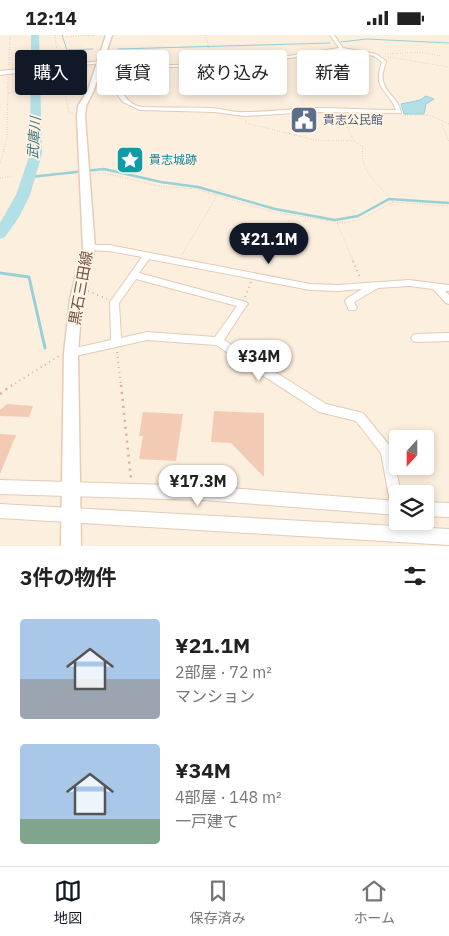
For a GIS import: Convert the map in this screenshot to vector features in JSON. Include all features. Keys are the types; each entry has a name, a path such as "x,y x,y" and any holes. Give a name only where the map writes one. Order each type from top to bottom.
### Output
{"main road":[{"name":"黒石三田線","path":"105,50 109,35"},
{"name":"黒石三田線","path":"71,546 71,353 79,287 89,248 80,117 82,106 97,74"}],"street":[{"path":"332,35 342,49"},
{"path":"95,79 110,79 114,81 121,100 129,106 140,108 214,110 244,114 264,111 398,112 397,105 381,87 379,79 384,62 375,55 342,49 287,58"},
{"path":"0,73 15,71"},
{"path":"89,248 109,248 254,274 310,287 338,288 410,283 449,288"},
{"path":"116,342 114,302 147,256"},
{"path":"134,275 243,304 218,341"},
{"path":"352,307 349,301 377,285"},
{"path":"436,287 449,301"},
{"path":"71,353 147,336 218,341 323,407 359,417 386,450 393,485"},
{"path":"416,338 449,337"},
{"path":"0,487 203,493 389,507"},
{"path":"434,509 449,510"},
{"path":"0,511 449,537"}],"path":[{"path":"0,164 7,138 10,35"},
{"path":"55,35 57,50"},
{"path":"66,37 94,35"},
{"path":"206,35 209,50"},
{"path":"375,55 420,52 442,56"},
{"path":"375,55 449,67"},
{"path":"8,93 15,92"},
{"path":"65,95 69,112 80,117"},
{"path":"340,112 354,141 363,147 361,163 372,182 387,193 393,202"},
{"path":"398,112 409,116 429,115 443,123 449,124"},
{"path":"244,114 246,123 255,127 283,131 315,140 354,141"},
{"path":"443,123 441,125 449,142"},
{"path":"85,173 104,173 159,186 196,189 273,212 337,223 351,223 362,219 393,202 449,207"},
{"path":"0,178 12,176"},
{"path":"179,261 220,190"},
{"path":"337,223 363,285"},
{"path":"243,304 254,274"},
{"path":"79,287 114,302"},
{"path":"116,342 132,490"},
{"path":"0,394 53,358 71,353"}],"water":[{"path":"426,96 434,99 426,104 424,114 404,114 401,104 420,100"}],"building":[{"path":"7,404 33,406 29,417 0,416 0,410"},
{"path":"214,411 264,413 264,477 231,443 211,442"},
{"path":"143,412 183,414 176,461 139,459 143,436 139,436"},
{"path":"0,434 16,435 0,474"}],"waterway":[{"name":"武庫川","path":"0,234 12,217 23,195 36,154 35,35"},
{"path":"62,35 67,50 93,49"},
{"path":"341,42 366,39 449,43"},
{"path":"118,49 330,43"},
{"path":"30,177 104,169 161,182 198,187 275,209 335,220 358,216 389,199 449,203"},
{"path":"0,273 29,277 45,348"}],"place":[{"name":"貴志公民館","path":"304,120"},
{"name":"貴志城跡","path":"130,160"}]}
